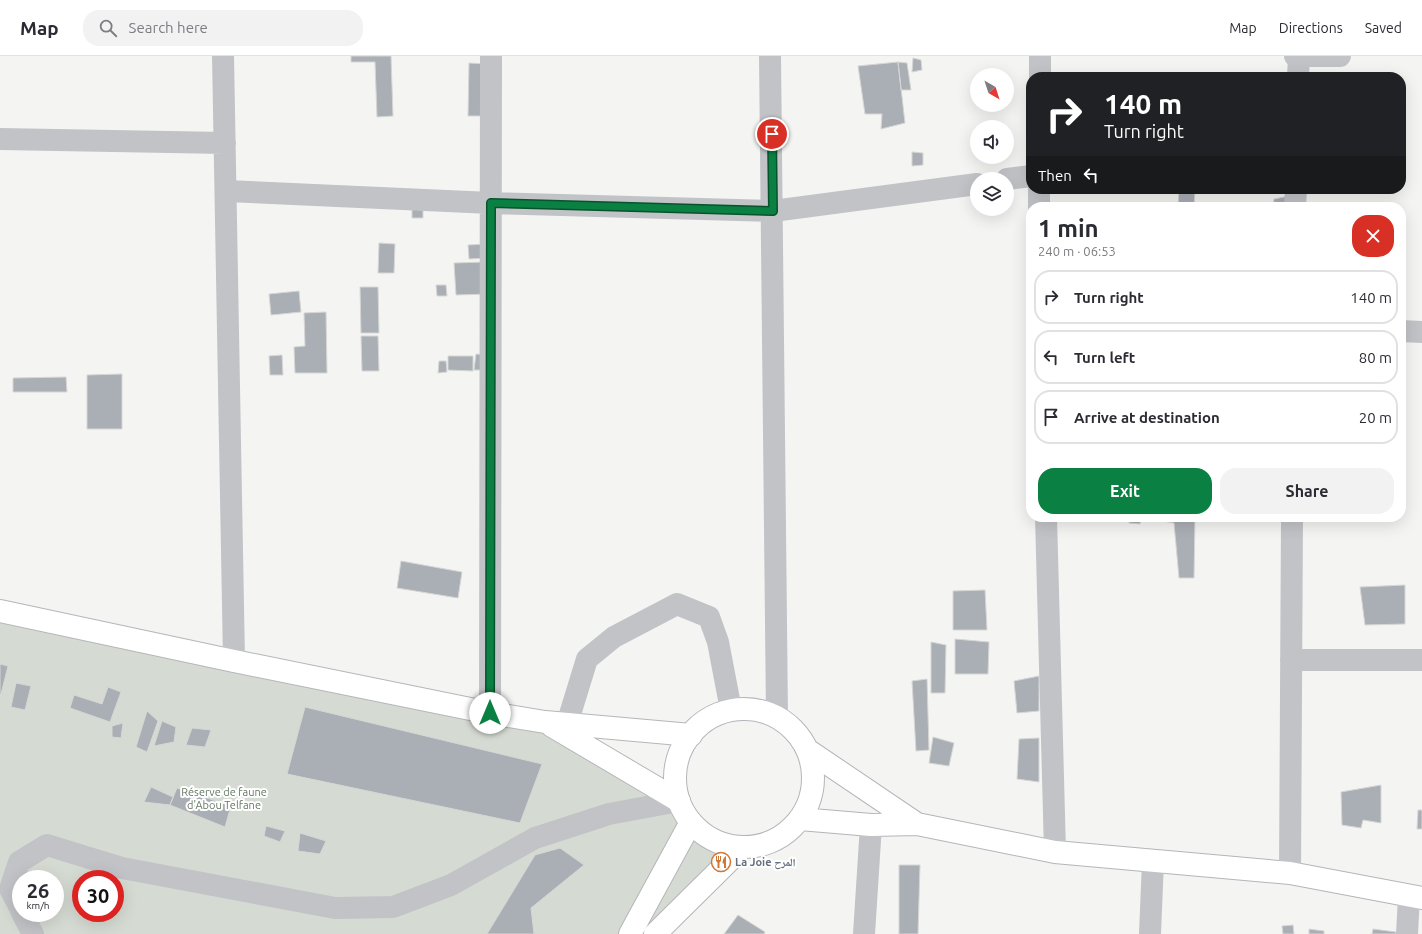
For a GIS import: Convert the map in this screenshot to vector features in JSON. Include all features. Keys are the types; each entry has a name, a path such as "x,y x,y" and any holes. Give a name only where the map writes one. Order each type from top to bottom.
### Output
{"main road":[{"path":"0,611 234,661 490,713 556,723 691,735"},
{"path":"755,709 777,717 796,731 809,751 814,774 810,798 800,819 784,834 765,844 743,847 724,844 706,835 691,822 679,801 676,784 679,755 691,735 708,719 731,710 755,709"},
{"path":"556,723 679,801"},
{"path":"809,751 917,824"},
{"path":"800,819 871,825 917,824 1055,852 1290,873 1416,897"},
{"path":"630,934 691,822"},
{"path":"655,934 743,847"}],"street":[{"path":"223,56 234,661"},
{"path":"490,713 492,56"},
{"path":"770,56 773,211 777,717"},
{"path":"1040,56 1040,72"},
{"path":"1295,56 1340,56"},
{"path":"1298,72 1299,56"},
{"path":"0,139 224,143"},
{"path":"1014,179 1026,177"},
{"path":"226,191 491,203 773,211 970,185"},
{"path":"1406,331 1422,332"},
{"path":"1046,522 1055,852"},
{"path":"1290,873 1292,522"},
{"path":"556,723 587,659 614,637 677,604 709,617 718,642 731,710"},
{"path":"1291,660 1422,660"},
{"path":"16,870 19,862 47,845 122,868 335,908 393,907 451,885 493,863 535,838 609,814 679,801"},
{"path":"864,934 871,825"},
{"path":"1150,934 1153,861"},
{"path":"12,882 10,888 12,892"},
{"path":"1407,934 1416,897"},
{"path":"27,922 33,934"}],"green space":[{"name":"Réserve de faune d'Abou Telfane","path":"0,611 545,722 679,801 691,821 704,834 720,842 743,847 655,934 0,934"}],"building":[{"path":"351,56 391,56 393,116 377,117 375,62 351,62"},
{"path":"913,58 921,60 922,70 912,72"},
{"path":"898,62 905,123 881,129 882,114 865,114 858,66"},
{"path":"898,62 907,63 911,90 901,90"},
{"path":"469,63 487,64 486,116 468,116"},
{"path":"912,152 923,153 923,165 912,166"},
{"path":"1179,194 1195,194 1194,202 1178,202"},
{"path":"1289,196 1290,202 1274,202 1274,199"},
{"path":"412,207 423,208 423,218 412,218"},
{"path":"379,243 395,244 394,273 378,273"},
{"path":"486,244 487,258 469,259 468,245"},
{"path":"486,262 488,294 456,295 454,263"},
{"path":"436,285 446,285 447,296 437,296"},
{"path":"360,287 378,287 379,333 361,333"},
{"path":"299,291 301,312 271,315 269,294"},
{"path":"326,312 327,373 295,373 294,347 305,346 304,313"},
{"path":"361,336 378,336 379,371 362,371"},
{"path":"476,354 489,355 489,370 474,370"},
{"path":"282,355 283,375 270,375 269,356"},
{"path":"448,356 473,356 473,371 448,370"},
{"path":"439,361 446,361 447,372 438,373"},
{"path":"122,374 122,429 87,429 87,375"},
{"path":"66,377 67,392 13,392 13,378"},
{"path":"1129,522 1140,522 1140,524"},
{"path":"1168,522 1195,522 1194,578 1179,578 1174,523"},
{"path":"401,561 462,572 458,598 397,588"},
{"path":"1405,585 1405,624 1365,625 1360,587"},
{"path":"985,590 987,630 953,630 953,591"},
{"path":"955,639 989,642 988,674 955,674"},
{"path":"931,642 946,645 945,693 931,693"},
{"path":"0,664 8,666 1,694 0,694"},
{"path":"1039,676 1039,711 1017,713 1014,681"},
{"path":"927,679 929,750 916,751 912,681"},
{"path":"16,683 31,686 25,710 11,707"},
{"path":"108,687 121,692 110,722 70,708 74,695 102,704"},
{"path":"305,707 542,764 520,823 287,774"},
{"path":"147,711 158,721 147,752 136,747"},
{"path":"162,721 176,727 174,742 154,746"},
{"path":"123,723 121,738 112,737 112,726"},
{"path":"192,728 211,730 205,747 186,745"},
{"path":"933,737 954,743 949,766 929,763"},
{"path":"1039,738 1039,782 1017,779 1019,739"},
{"path":"1381,785 1381,823 1363,820 1361,828 1342,825 1341,792"},
{"path":"151,787 173,797 170,805 144,802"},
{"path":"177,788 231,806 225,827 170,805"},
{"path":"1418,810 1422,810 1422,829 1417,829"},
{"path":"266,826 285,831 280,842 264,836"},
{"path":"300,833 326,841 320,854 298,851"},
{"path":"560,848 584,865 531,908 534,934 487,934 535,855"},
{"path":"899,865 920,865 918,934 899,934"},
{"path":"738,915 765,932 764,934 724,934"},
{"path":"1293,925 1294,934 1283,934 1282,926"},
{"path":"1309,929 1324,931 1324,934 1309,934"},
{"path":"1373,929 1396,932 1396,934 1372,934"}],"place":[{"name":"La Joie المرح","path":"721,862"}],"route":[{"path":"490,713 491,203 773,211 772,134"}]}
